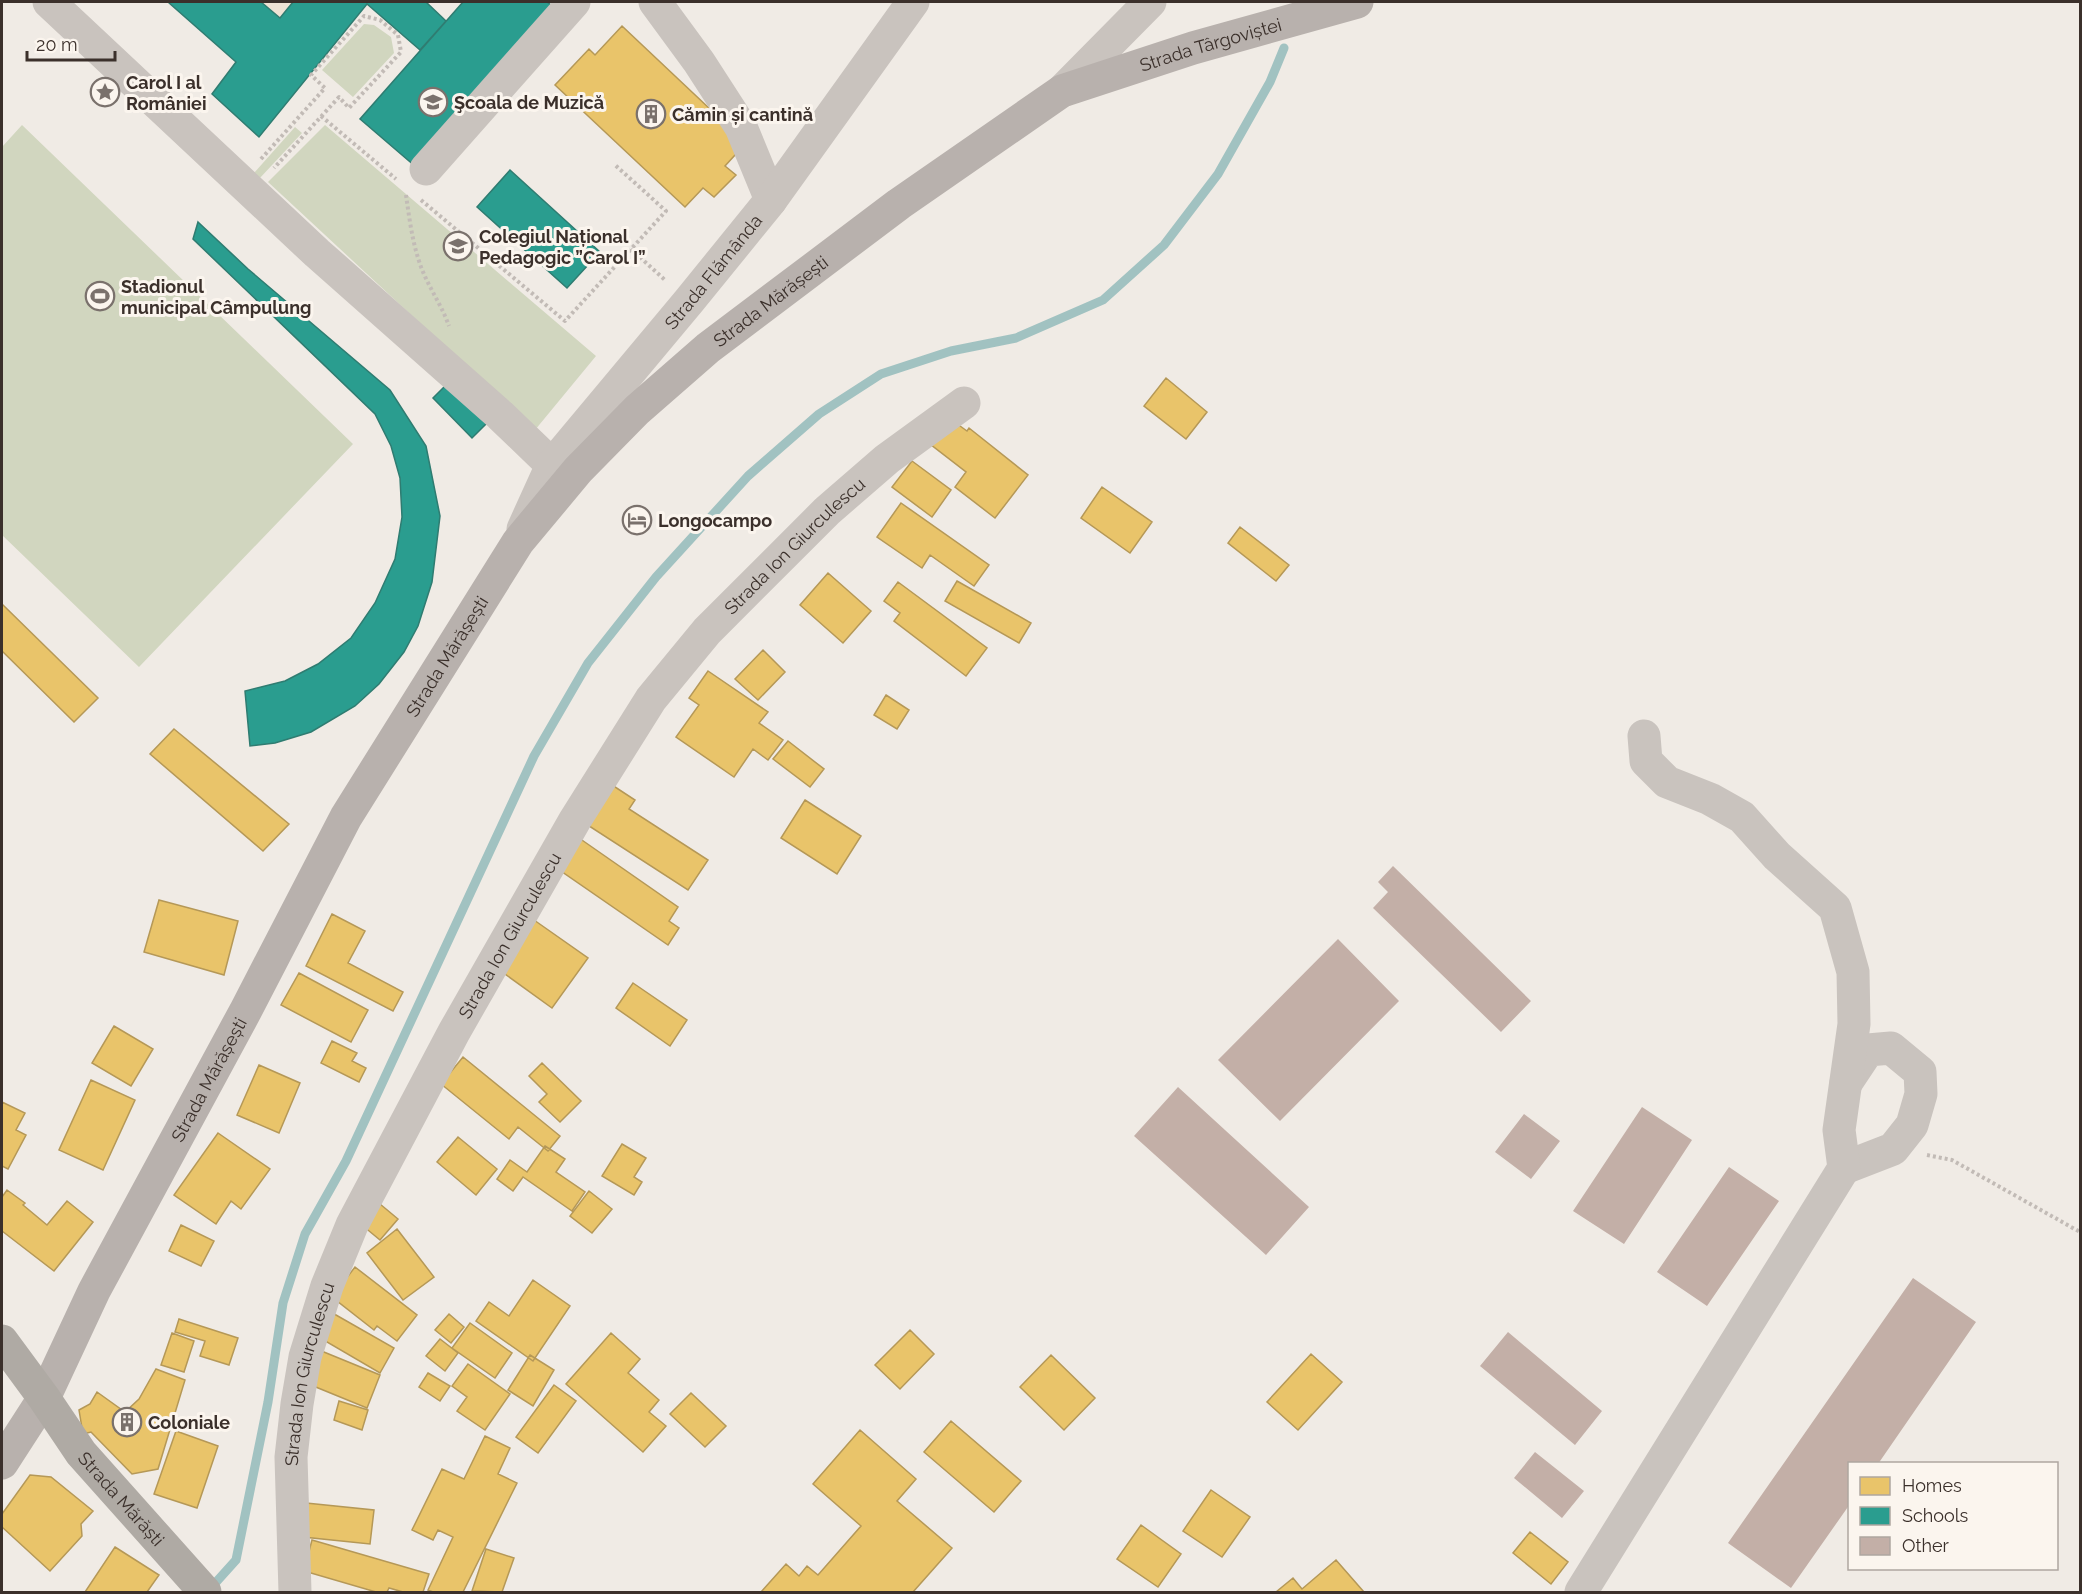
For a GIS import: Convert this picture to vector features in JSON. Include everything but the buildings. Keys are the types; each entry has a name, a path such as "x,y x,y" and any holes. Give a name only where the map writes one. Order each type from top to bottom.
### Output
{"highway":[{"name":"Strada Mărăști","path":"2,1341 81,1453 196,1582"}],"main road":[{"name":"Strada Târgoviștei","path":"1062,91 1193,48 1357,2"},
{"name":"Strada Mărășești","path":"2,1463 44,1398 94,1291 246,1010 346,817 518,542 578,470 637,410 708,348 899,204 1062,91"}],"street":[{"path":"49,2 317,253 500,415 552,465"},
{"path":"411,174 574,2"},
{"path":"655,2 699,62 741,127 771,200"},
{"name":"Strada Flămânda","path":"518,542 552,465 771,200 913,2"},
{"path":"1062,91 1150,2"},
{"name":"Strada Ion Giurculescu","path":"295,1593 291,1457 305,1357 327,1287 352,1226 454,1032 575,820 651,699 707,631 827,511 887,459 963,403"},
{"path":"1644,736 1646,761 1667,782 1710,799 1742,817 1777,856 1835,908 1853,972 1854,1024 1839,1130 1844,1168"},
{"path":"1581,1593 1844,1168 1893,1149 1912,1125 1921,1094 1920,1072 1891,1048 1868,1050 1844,1086"}],"path":[{"path":"364,16 380,20 398,35 400,52 349,108 339,97 246,187 325,88 311,75 364,16"},
{"path":"321,116 411,174"},
{"path":"450,371 451,332 418,260 405,186 565,321 666,211 614,164"},
{"path":"631,249 689,301"},
{"path":"1893,1149 1952,1160 2080,1232"}],"green space":[{"path":"364,24 374,25 391,37 394,53 353,97 322,70"},
{"name":"Stadionul municipal Câmpulung","path":"22,125 353,444 139,667 2,535 2,147"},
{"path":"325,125 596,356 535,430 268,182"},
{"path":"295,127 302,133 259,179 253,174"}],"shaded area":[{"path":"261,2 293,2 280,18"}],"waterway":[{"path":"209,1590 236,1560 268,1402 283,1303 305,1234 346,1161 534,756 588,663 656,577 748,476 819,414 881,374 951,351 1016,338 1103,300 1164,245 1218,174 1270,82 1284,48"}],"place":[{"name":"Carol I al României","path":"105,92"},
{"name":"Şcoala de Muzică","path":"433,102"},
{"name":"Cămin și cantină","path":"651,114"},
{"name":"Colegiul Național Pedagogic ”Carol I”","path":"458,246"},
{"name":"Stadionul municipal Câmpulung","path":"100,296"},
{"name":"Longocampo","path":"637,520"},
{"name":"Coloniale","path":"127,1422"}]}
